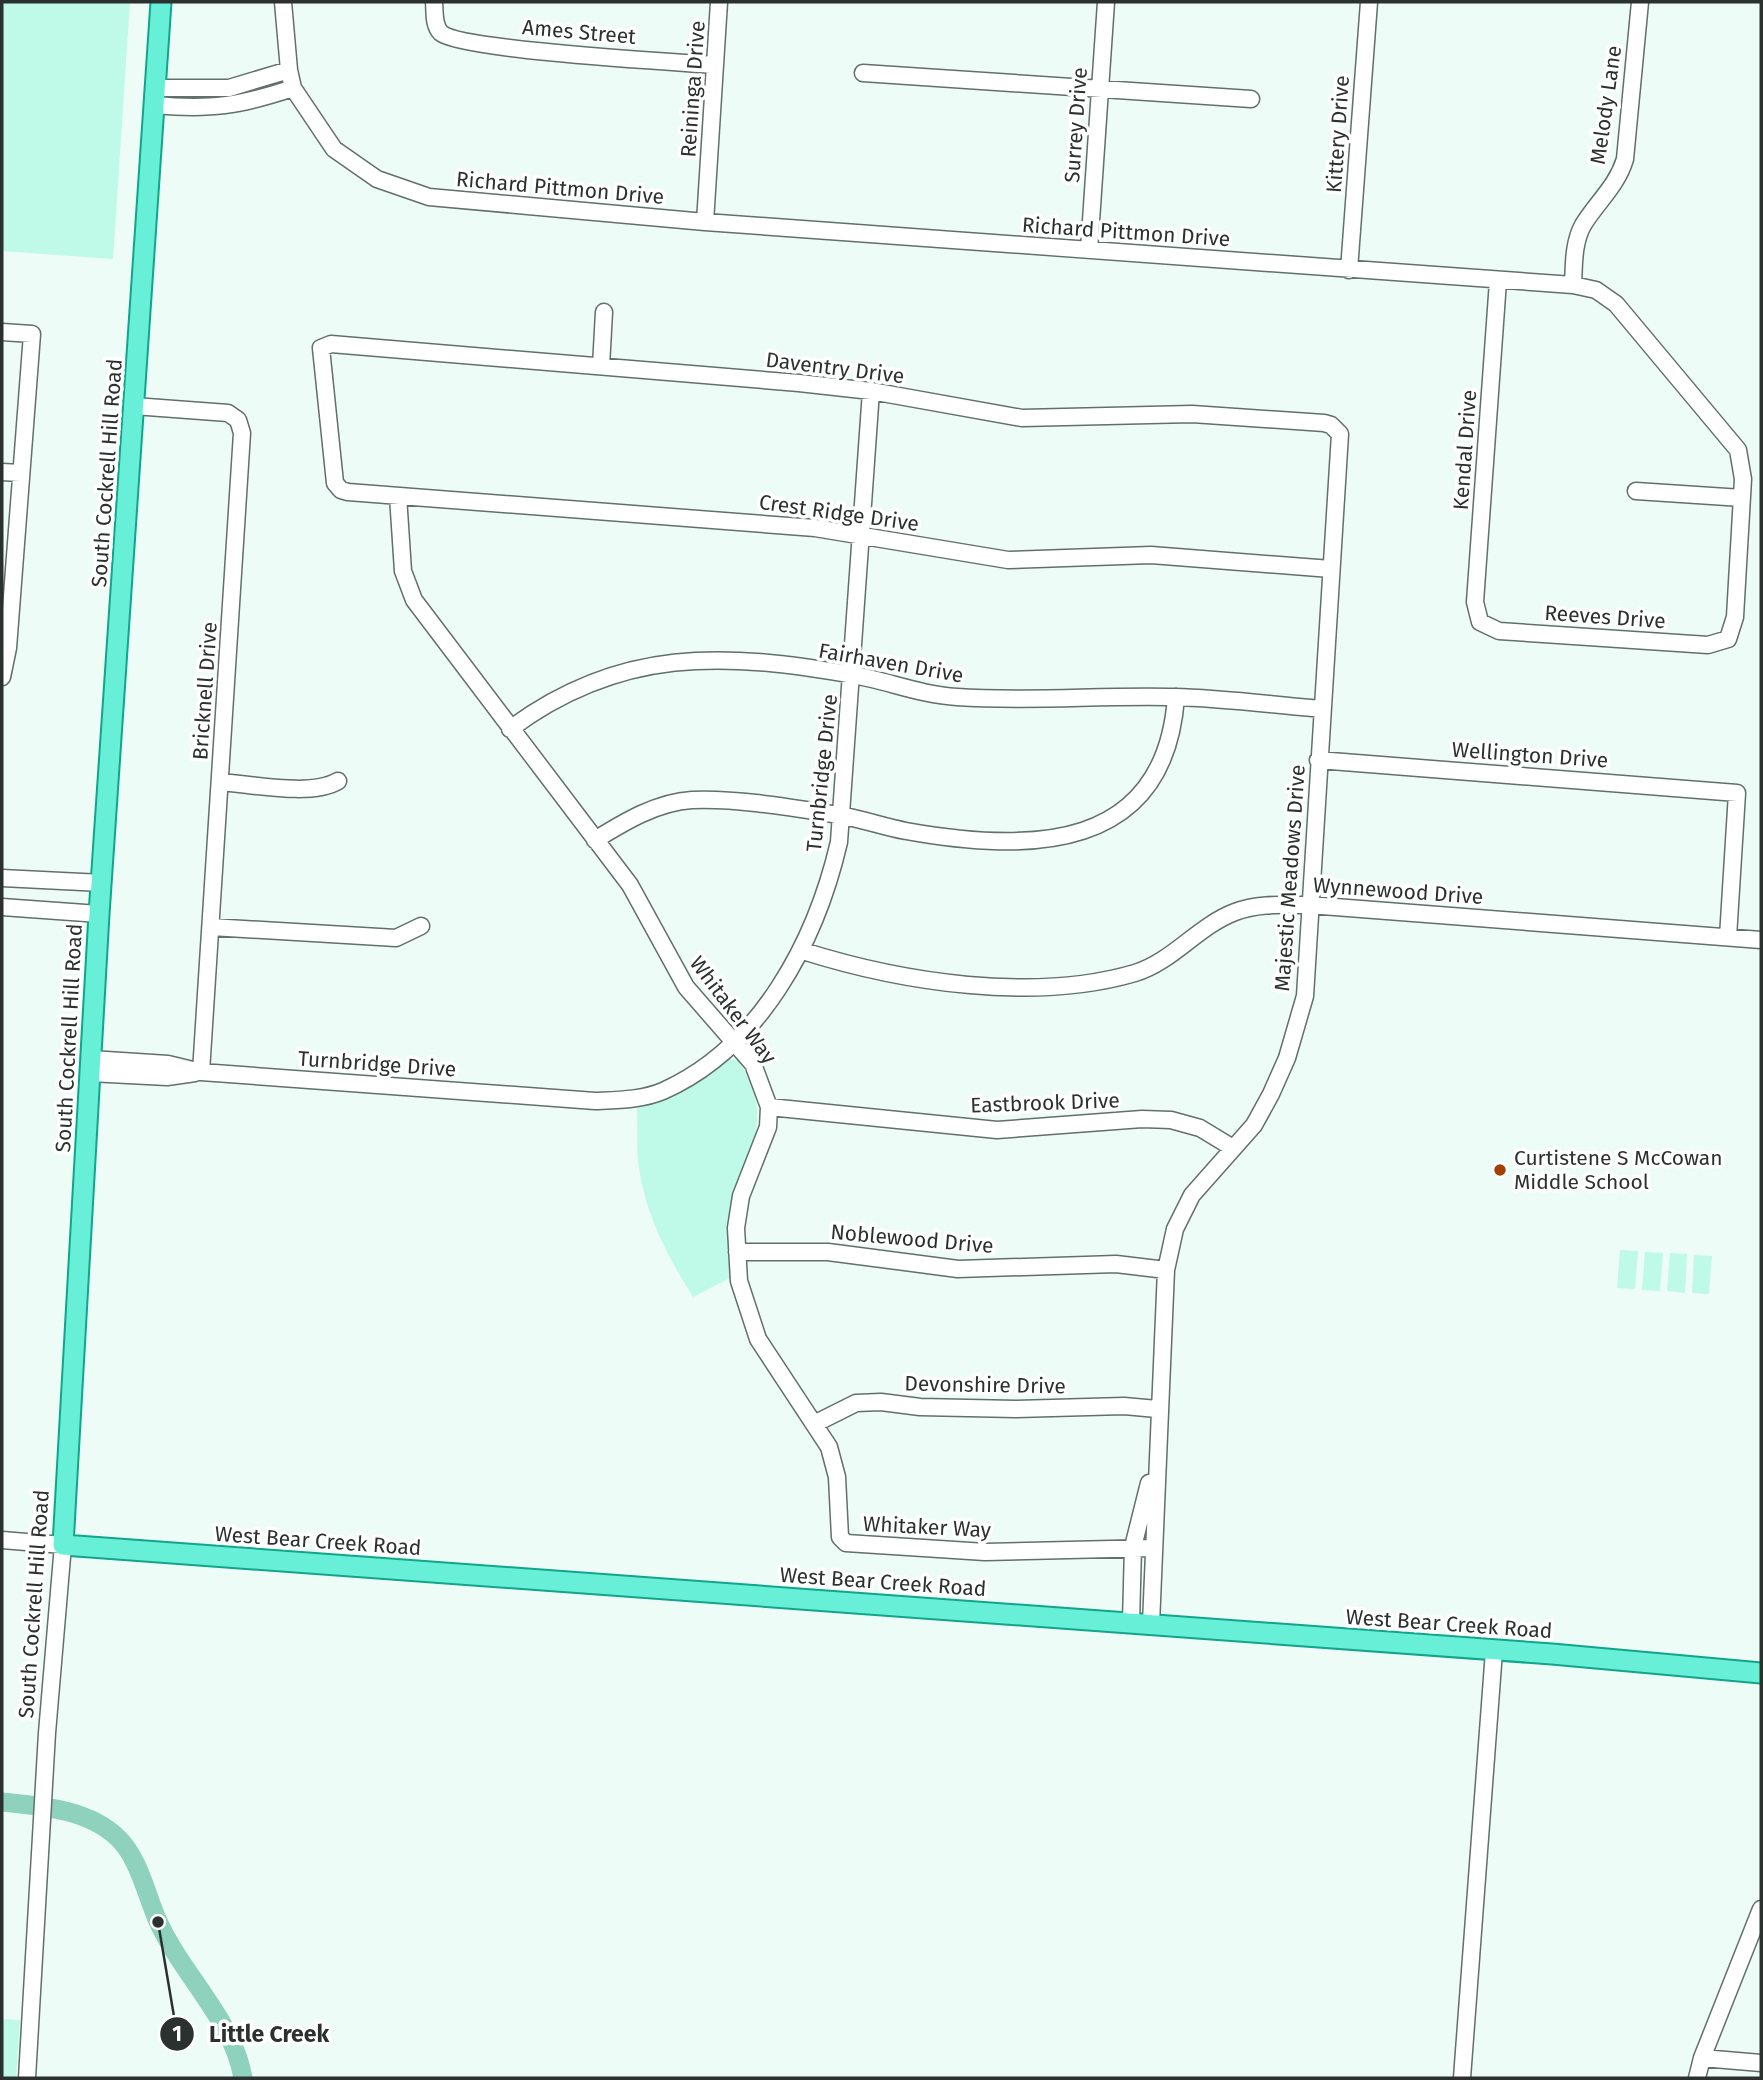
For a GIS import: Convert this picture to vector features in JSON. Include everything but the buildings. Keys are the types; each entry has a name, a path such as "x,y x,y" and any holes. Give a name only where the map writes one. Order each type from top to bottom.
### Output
{"main road":[{"name":"South Cockrell Hill Road","path":"63,1545 99,914 161,2"},
{"name":"West Bear Creek Road","path":"63,1545 1130,1622 1761,1673"}],"street":[{"path":"155,97 201,109 243,104 293,88 283,2"},
{"name":"Ames Street","path":"434,2 437,26 441,33 503,47 715,65"},
{"name":"Reininga Drive","path":"705,222 719,2"},
{"name":"Surrey Drive","path":"1089,250 1106,2"},
{"name":"Kittery Drive","path":"1349,270 1369,2"},
{"name":"Melody Lane","path":"1573,285 1576,246 1583,226 1620,174 1625,159 1640,2"},
{"path":"155,97 229,88 289,70"},
{"path":"863,74 1251,99"},
{"name":"Richard Pittmon Drive","path":"293,88 334,149 377,178 407,191 465,202 1573,285 1596,290 1616,304 1738,450 1743,479 1742,498 1735,617 1728,639"},
{"name":"Kendal Drive","path":"1480,622 1475,602 1498,281"},
{"path":"601,366 604,312"},
{"path":"2,332 32,334 2,677"},
{"name":"Daventry Drive","path":"341,490 335,482 321,348 331,344 872,391 998,416 1192,414 1324,423 1331,425 1340,434"},
{"name":"Turnbridge Drive","path":"90,1066 167,1077 201,1072 595,1101 631,1099 662,1091 735,1042 774,994 803,951 829,887 839,842 872,391"},
{"name":"Bricknell Drive","path":"134,406 228,413 237,420 242,433 201,1072"},
{"name":"Majestic Meadows Drive","path":"1151,1624 1157,1409 1166,1270 1182,1212 1192,1195 1254,1125 1287,1058 1305,996 1340,434"},
{"path":"2,472 20,473"},
{"name":"Crest Ridge Drive","path":"341,490 746,521 862,534 1008,560 1151,555 1331,569"},
{"path":"1636,491 1742,498"},
{"name":"Whitaker Way","path":"398,496 403,571 414,600 630,885 686,986 753,1064 769,1107 768,1127 741,1196 736,1228 739,1281 758,1339 816,1423 832,1457 837,1477 840,1537 846,1543 985,1552 1153,1548"},
{"name":"Reeves Drive","path":"1480,622 1499,631 1707,645 1728,639"},
{"name":"Fairhaven Drive","path":"510,729 564,694 609,674 654,664 739,662 853,675 940,696 1004,700 1176,697 1322,709"},
{"path":"595,840 641,814 689,800 841,816 906,831 972,839 1032,841 1077,835 1108,821 1136,799 1157,776 1170,746 1176,697"},
{"name":"Wellington Drive","path":"1318,760 1737,793 1728,937"},
{"path":"220,782 308,789 327,788 338,781"},
{"path":"2,878 102,883"},
{"name":"Wynnewood Drive","path":"803,951 841,963 912,978 1040,986 1136,973 1235,912 1269,905 1309,905 1761,940"},
{"path":"2,907 99,914"},
{"path":"211,927 396,938 421,926"},
{"name":"Eastbrook Drive","path":"769,1107 997,1130 1109,1124 1142,1119 1171,1120 1200,1128 1233,1148"},
{"name":"Noblewood Drive","path":"737,1252 828,1252 958,1269 1116,1264 1166,1270"},
{"name":"Devonshire Drive","path":"816,1423 856,1403 881,1402 920,1408 1124,1406 1157,1409"},
{"name":"Majestic Meadows Drive","path":"1130,1622 1132,1547 1156,1454"},
{"name":"West Bear Creek Road","path":"2,1540 63,1545"},
{"name":"South Cockrell Hill Road","path":"27,2078 63,1545"},
{"path":"1462,2078 1494,1651"},
{"path":"1697,2078 1702,2058 1760,1917"},
{"path":"1702,2058 1761,2063"}],"green space":[{"path":"2,2 130,2 113,259 2,251"},
{"path":"728,1059 738,1060 750,1083 756,1103 757,1121 730,1214 730,1278 693,1297 667,1251 647,1203 638,1161 637,1108 686,1088"},
{"path":"1620,1250 1638,1251 1635,1289 1617,1288"},
{"path":"1645,1252 1663,1253 1660,1291 1642,1290"},
{"path":"1670,1253 1687,1254 1685,1293 1667,1291"},
{"path":"1694,1255 1712,1256 1709,1294 1692,1293"},
{"path":"2,2019 20,2020 16,2078 2,2078"}],"waterway":[{"path":"2,1802 78,1815 106,1828 125,1846 136,1865 167,1939 229,2036 243,2078"}],"place":[{"name":"Curtistene S McCowan Middle School","path":"1500,1170"},
{"name":"Little Creek","path":"158,1922"}]}
